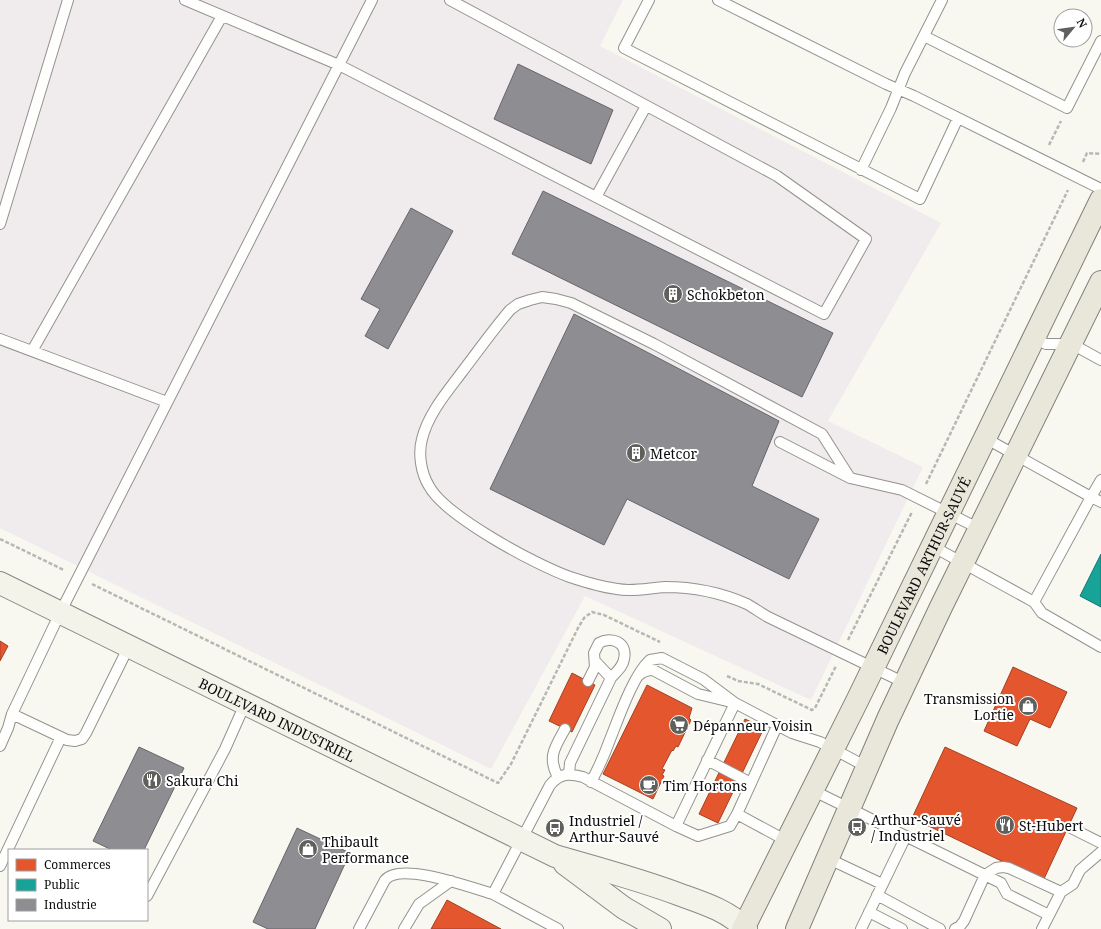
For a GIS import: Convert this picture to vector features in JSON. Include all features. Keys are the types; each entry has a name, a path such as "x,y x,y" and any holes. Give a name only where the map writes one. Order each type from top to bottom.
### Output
{"main road":[{"name":"BOULEVARD ARTHUR-SAUVÉ","path":"744,928 873,668 1101,200"},
{"path":"797,929 867,767 941,606 1072,344 1101,282"}],"street":[{"name":"BOULEVARD INDUSTRIEL","path":"0,583 555,856 643,882 712,906 729,914 744,928"},
{"name":"BOULEVARD INDUSTRIEL","path":"555,856 624,908 660,929"}],"lane":[{"path":"0,224 68,0"},
{"path":"185,0 339,66 824,314 866,239 777,176 450,0"},
{"path":"0,746 12,714 60,613 372,0"},
{"path":"649,0 624,48 920,199 958,118"},
{"path":"718,0 1101,189"},
{"path":"861,170 905,73 942,0"},
{"path":"32,351 222,16"},
{"path":"924,36 1067,108 1101,41"},
{"path":"596,197 646,106"},
{"path":"850,478 822,434 654,344 571,303 556,299 542,298 518,304 510,310 492,333 443,397 430,418 422,439 420,456 423,472 429,486 437,497 471,524 522,554 550,568 570,577 618,589 675,587 711,592 748,604 768,617 905,683"},
{"path":"1034,338 1046,344 1072,344 1101,360"},
{"path":"0,339 167,402"},
{"path":"985,438 1101,502"},
{"path":"780,442 850,478 902,490 949,512 980,529"},
{"path":"1034,602 1101,480"},
{"path":"932,546 1034,602 1042,613 1101,647"},
{"path":"569,774 570,763 611,678 622,666 625,655 623,649 615,640 604,640 599,643 594,653 595,661 593,671 588,681"},
{"path":"12,714 67,740 75,741 82,739 129,646"},
{"path":"591,782 641,669 650,660 662,658 703,679 735,703 777,726 792,733 820,742 867,767"},
{"path":"595,661 611,678"},
{"path":"637,677 647,670 653,670 698,694 735,703"},
{"path":"676,826 735,703"},
{"path":"148,894 225,749 245,704"},
{"path":"493,894 550,785 561,775 569,774 583,777 698,836 730,826 737,814 777,726"},
{"path":"558,777 553,766 552,753 565,729"},
{"path":"8,849 61,737"},
{"path":"707,760 751,783"},
{"path":"812,790 986,875 1001,883 1007,894 1049,915"},
{"path":"737,814 787,841"},
{"path":"1071,828 1101,844"},
{"path":"861,929 906,836"},
{"path":"0,866 8,849"},
{"path":"1042,929 1061,892 1073,884 1080,870 1101,852"},
{"path":"827,858 882,884"},
{"path":"955,929 964,921 986,875 996,868 1010,868 1061,892"},
{"path":"358,929 388,876 401,873 438,877 493,894 558,929"},
{"path":"404,929 419,904 451,881"},
{"path":"877,895 940,929"},
{"path":"869,912 902,929"}],"path":[{"path":"1041,159 1067,108"},
{"path":"1085,158 1087,153 1101,154"},
{"path":"931,472 1067,193"},
{"path":"842,652 906,524"},
{"path":"0,539 54,566"},
{"path":"100,588 498,782"}],"shaded area":[{"path":"0,0 623,0 600,46 941,223 828,421 923,467 811,700 585,596 491,769 0,528"}],"building: Commerces":[{"path":"0,641 8,646 0,661"},
{"path":"1013,667 1067,692 1050,728 1030,719 1017,746 984,731"},
{"path":"572,673 595,685 572,732 549,721"},
{"path":"647,685 692,708 689,718 691,720 678,747 676,746 673,751 672,750 662,769 665,770 662,775 664,776 653,799 603,774"},
{"path":"745,719 764,728 718,823 699,814"},
{"path":"945,747 1077,808 1043,881 912,818"},
{"path":"447,900 501,929 431,929"}],"building: Public":[{"path":"1101,554 1101,607 1080,596"}],"building: Industrie":[{"path":"518,64 613,110 591,164 494,119"},
{"name":"Schokbeton","path":"543,191 833,333 802,397 512,254"},
{"path":"411,208 453,231 388,349 365,336 380,309 361,299"},
{"name":"Metcor","path":"574,314 779,421 752,486 819,519 789,579 627,499 604,545 490,489"},
{"path":"139,747 184,768 144,849 110,849 93,841"},
{"path":"297,828 350,853 315,929 268,929 253,922"}],"place":[{"name":"Schokbeton","path":"673,294"},
{"name":"Metcor","path":"636,453"},
{"name":"Transmission Lortie","path":"1028,706"},
{"name":"Dépanneur Voisin","path":"679,725"},
{"name":"Sakura Chi","path":"152,780"},
{"name":"Tim Hortons","path":"649,785"},
{"name":"St-Hubert","path":"1005,825"},
{"name":"Arthur-Sauvé / Industriel","path":"857,827"},
{"name":"Industriel / Arthur-Sauvé","path":"555,828"},
{"name":"Thibault Performance","path":"308,849"}]}
